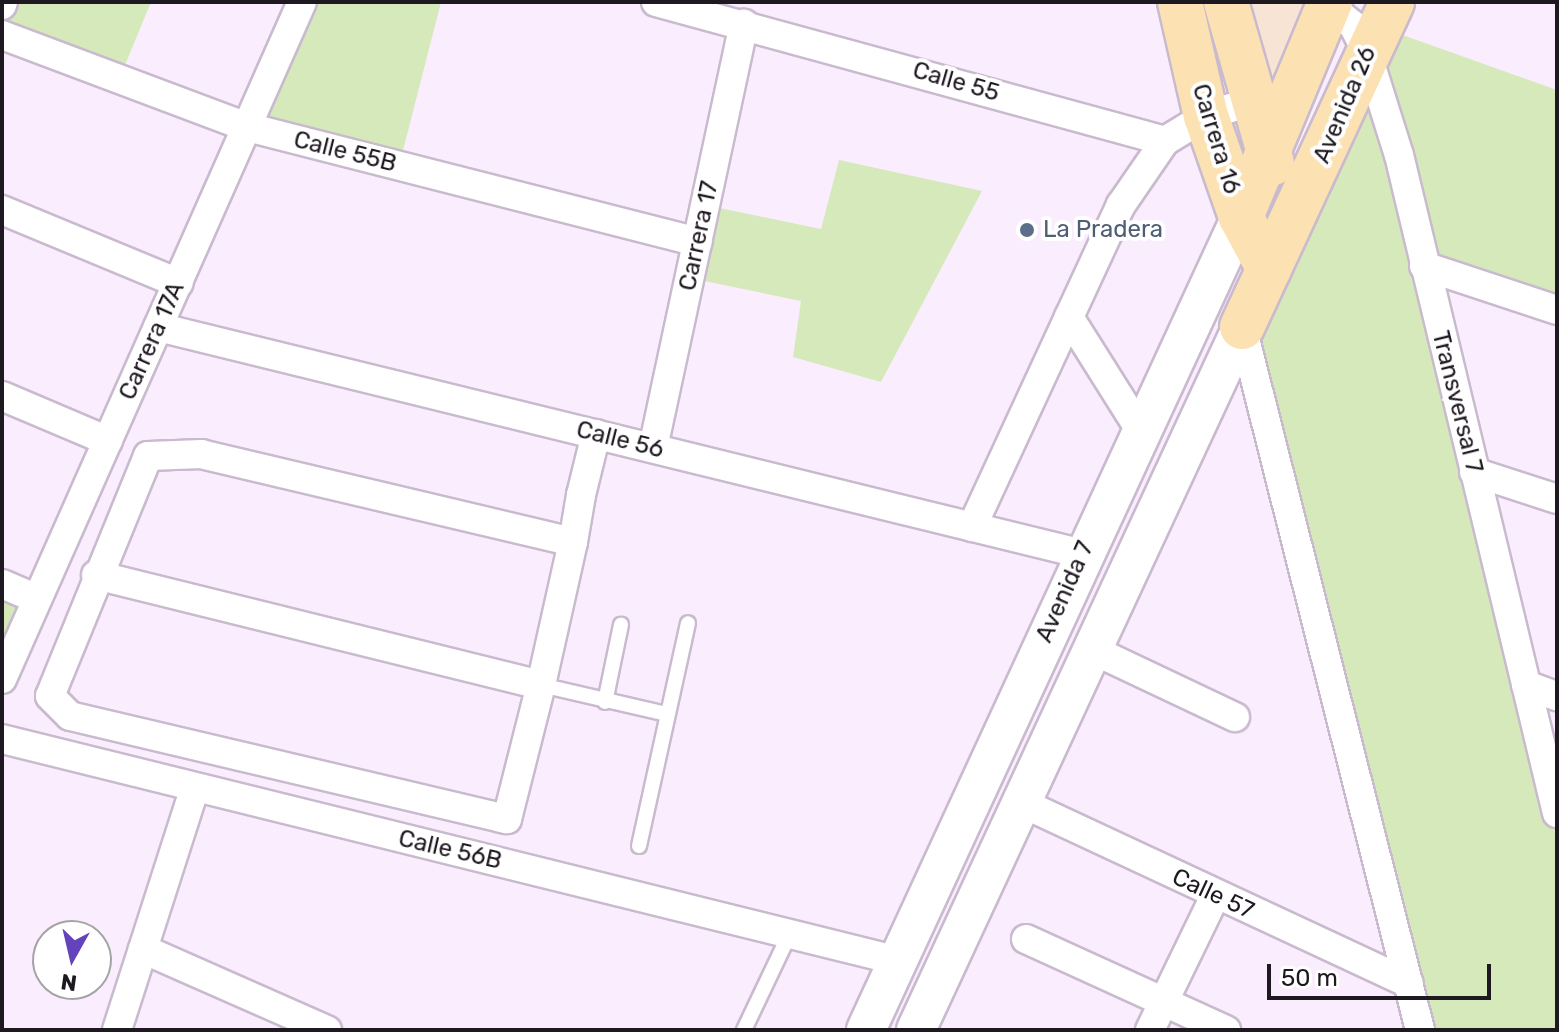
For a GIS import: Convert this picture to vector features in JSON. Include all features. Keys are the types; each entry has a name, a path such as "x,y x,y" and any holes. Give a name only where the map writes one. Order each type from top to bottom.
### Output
{"main road":[{"name":"Carrera 16","path":"1180,2 1206,116 1241,217 1269,269"},
{"name":"Carrera 16","path":"1226,2 1249,102 1266,155 1297,208"},
{"name":"Avenida 26","path":"1297,208 1366,50 1392,2"},
{"path":"1266,155 1329,4"},
{"name":"Avenida 7","path":"866,1030 1139,428 1241,217 1266,155"},
{"name":"Avenida 7","path":"916,1030 1297,208"}],"street":[{"name":"Carrera 17A","path":"2,679 302,2"},
{"name":"Calle 55","path":"656,2 1165,141"},
{"name":"Transversal 7","path":"1329,4 1353,25 1366,50 1424,266 1557,813"},
{"name":"Carrera 17","path":"653,448 744,24"},
{"name":"Calle 55B","path":"2,35 247,127 698,242"},
{"path":"972,527 1121,205 1165,141 1206,116 1249,102"},
{"path":"2,210 178,283"},
{"path":"1424,266 1557,310"},
{"path":"1069,317 1139,428"},
{"name":"Calle 56","path":"158,327 1083,554"},
{"path":"1242,327 1420,1030"},
{"path":"2,396 108,441"},
{"path":"573,542 174,453 148,456 139,470 96,575 50,696 70,716 507,819 541,685 573,542 596,434"},
{"path":"1474,472 1557,499"},
{"path":"96,575 541,685"},
{"path":"2,584 37,599"},
{"path":"1093,650 1235,717"},
{"path":"1526,685 1557,696"},
{"name":"Calle 56B","path":"2,739 194,790 791,930 899,961"},
{"path":"117,1030 194,790"},
{"name":"Calle 57","path":"1020,802 1215,896 1409,983"},
{"path":"1150,1030 1215,896"},
{"path":"1026,939 1226,1030"},
{"path":"143,949 327,1030"}],"lane":[{"path":"639,846 688,623"},
{"path":"605,702 621,625"},
{"path":"541,685 667,714"},
{"path":"744,1030 791,930"}],"shaded area":[{"path":"1232,2 1330,2 1266,155"}],"green space":[{"path":"2,2 151,2 118,82 2,35"},
{"path":"302,2 441,2 399,166 247,127"},
{"path":"1380,27 1557,90 1557,310 1424,266"},
{"path":"1366,50 1557,813 1557,1030 1419,1030 1242,327"},
{"path":"839,160 982,191 881,382 793,357 801,301 690,278 705,205 821,229"},
{"path":"2,584 37,599 2,679"}],"place":[{"name":"La Pradera","path":"1027,230"}]}
